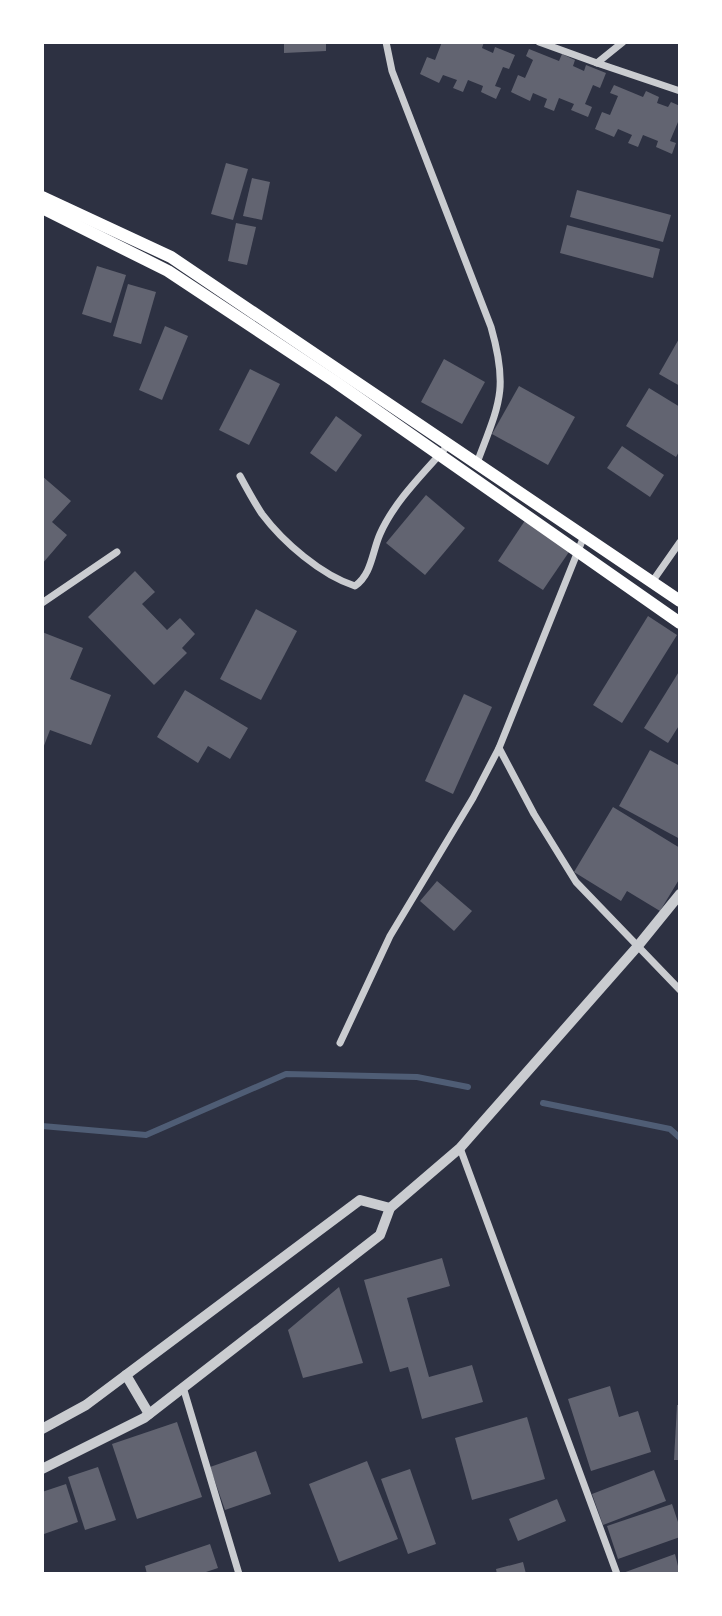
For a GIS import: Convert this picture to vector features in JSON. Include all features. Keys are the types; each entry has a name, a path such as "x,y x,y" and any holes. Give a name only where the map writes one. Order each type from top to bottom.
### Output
{"main road":[{"path":"42,197 106,233"},
{"path":"42,208 171,257 280,337 334,381 680,623"},
{"path":"280,337 449,444 680,601"}],"street":[{"path":"386,42 392,71 491,327 499,355 502,380 499,403 477,463"},
{"path":"539,42 680,91"},
{"path":"597,63 623,42"},
{"path":"240,476 262,513 287,542 338,580 355,586 365,579 380,533 395,506 449,444"},
{"path":"340,1043 390,936 499,748 584,536"},
{"path":"652,582 680,542"},
{"path":"42,603 117,552"},
{"path":"499,748 534,814 576,882 680,989"},
{"path":"42,1469 149,1414 380,1235 390,1209 460,1149 680,894"},
{"path":"460,1149 617,1574"},
{"path":"42,1429 86,1405 360,1200 390,1209"},
{"path":"126,1375 149,1414"},
{"path":"183,1387 239,1574"}],"building":[{"path":"284,42 326,42 326,51 284,53"},
{"path":"442,42 484,42 482,48 493,53 495,47 515,55 509,69 503,67 495,86 501,88 496,99 481,92 483,86 468,80 463,92 453,88 457,80 443,75 439,83 420,74 427,57 435,60"},
{"path":"529,49 559,61 562,54 575,60 573,66 584,71 586,65 606,73 600,88 593,85 585,104 592,107 588,117 571,110 574,104 559,98 554,111 544,107 547,99 533,93 530,101 511,92 518,75 525,78 533,60 526,56"},
{"path":"614,85 643,97 646,91 659,97 657,103 668,107 671,102 680,106 680,123 678,122 670,141 676,143 672,154 656,147 658,141 643,135 638,147 628,143 632,135 618,129 614,137 595,129 602,112 610,115 618,96 610,93"},
{"path":"226,163 248,169 233,220 211,214"},
{"path":"252,178 270,182 262,220 243,216"},
{"path":"577,190 671,215 663,242 570,217"},
{"path":"236,223 256,227 247,265 228,261"},
{"path":"567,225 660,249 653,278 560,253"},
{"path":"97,266 126,275 111,323 82,314"},
{"path":"128,284 156,292 141,344 113,336"},
{"path":"165,326 188,336 162,400 139,390"},
{"path":"680,337 680,386 659,374"},
{"path":"444,359 485,382 462,424 421,402"},
{"path":"250,369 280,384 249,445 219,430"},
{"path":"519,386 575,417 548,465 492,434"},
{"path":"649,388 680,407 680,450 676,457 626,426"},
{"path":"336,416 362,435 336,472 310,453"},
{"path":"622,446 664,475 650,497 607,468"},
{"path":"42,476 71,501 52,522 67,535 42,564"},
{"path":"426,495 465,528 425,575 386,543"},
{"path":"526,519 571,549 543,590 498,561"},
{"path":"135,571 155,592 142,604 167,630 180,618 195,634 182,648 187,653 154,685 88,617"},
{"path":"256,609 297,631 261,700 220,679"},
{"path":"648,616 677,635 622,723 593,705"},
{"path":"42,632 83,648 70,679 111,695 91,745 50,730 42,751"},
{"path":"680,670 680,724 668,743 644,728"},
{"path":"185,690 248,728 230,759 208,746 198,763 157,737"},
{"path":"464,694 492,707 453,794 425,781"},
{"path":"650,750 680,766 680,839 619,806"},
{"path":"613,807 680,848 680,878 660,911 627,891 621,901 574,872"},
{"path":"437,881 472,911 454,931 420,901"},
{"path":"442,1258 450,1286 407,1298 429,1377 472,1365 483,1402 422,1419 408,1367 390,1372 364,1280"},
{"path":"339,1287 363,1363 303,1378 288,1330"},
{"path":"610,1386 619,1417 638,1411 651,1452 591,1471 568,1399"},
{"path":"677,1405 680,1405 680,1460 674,1460"},
{"path":"527,1417 545,1479 472,1500 455,1438"},
{"path":"177,1422 202,1497 137,1519 112,1444"},
{"path":"256,1451 271,1494 225,1510 210,1467"},
{"path":"367,1461 398,1539 339,1562 309,1484"},
{"path":"98,1467 116,1520 85,1530 68,1477"},
{"path":"410,1469 436,1544 408,1554 381,1479"},
{"path":"654,1470 666,1501 603,1525 592,1494"},
{"path":"66,1484 78,1522 44,1534 42,1492"},
{"path":"557,1499 566,1521 518,1541 509,1519"},
{"path":"672,1504 680,1528 680,1537 618,1559 607,1526"},
{"path":"210,1544 218,1568 200,1574 147,1574 145,1566"},
{"path":"675,1554 680,1574 620,1574"},
{"path":"523,1562 526,1574 497,1574 496,1569"}],"waterway":[{"path":"42,1126 146,1135 286,1074 417,1077 468,1087"},
{"path":"543,1103 670,1129 680,1138"}]}
